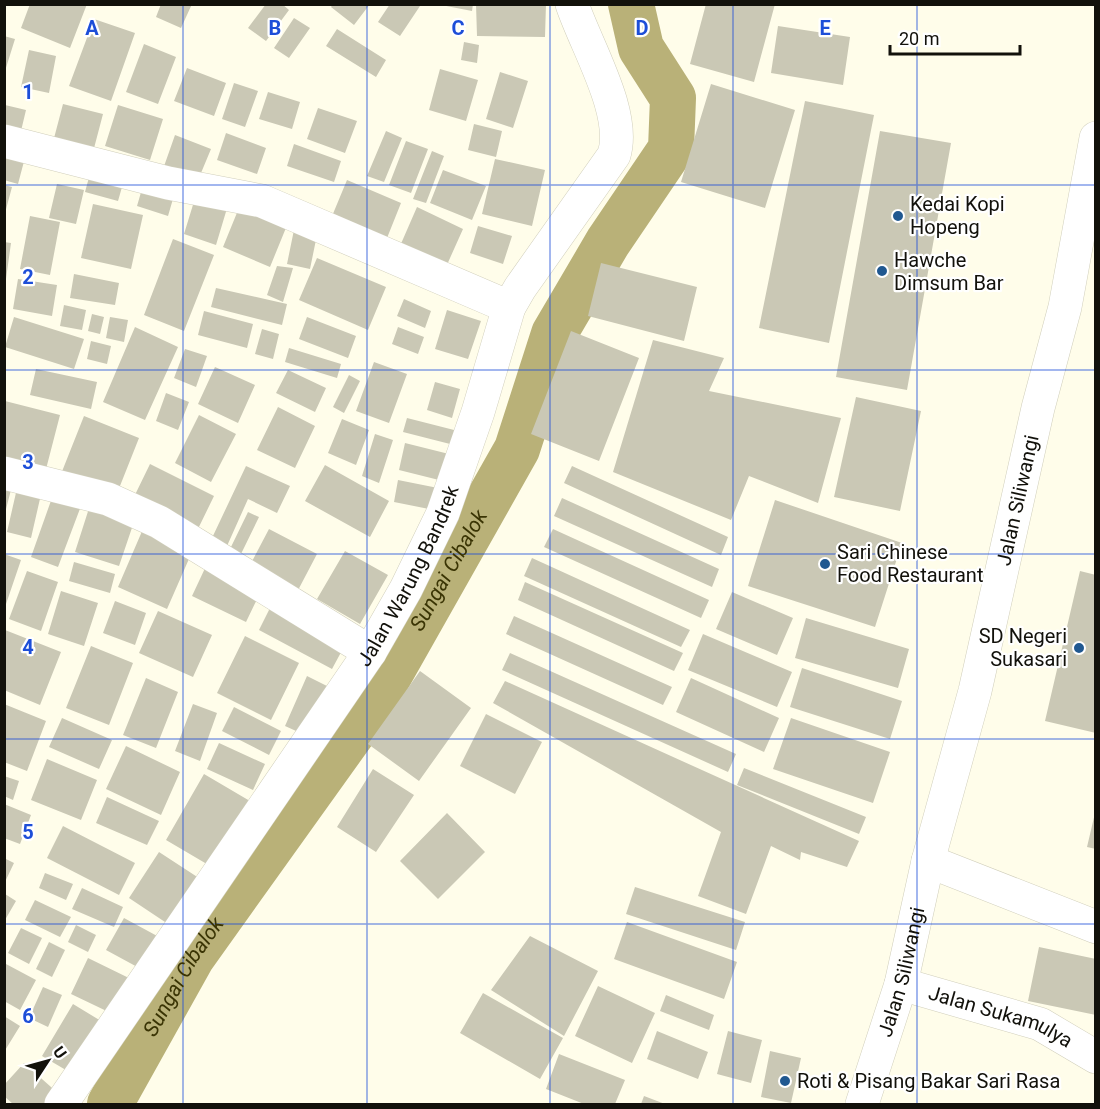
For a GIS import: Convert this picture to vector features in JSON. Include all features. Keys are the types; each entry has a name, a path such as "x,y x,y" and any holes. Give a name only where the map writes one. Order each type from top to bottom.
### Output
{"street":[{"name":"Jalan Warung Bandrek","path":"61,1104 370,652 406,589 443,513 478,412 509,307 520,288 611,162 618,138 611,107 572,4"},
{"name":"Jalan Siliwangi","path":"862,1104 901,984 928,861 975,691 1038,408 1065,307 1095,138"},
{"path":"4,141 168,183 262,201 509,307"},
{"path":"4,473 108,499 159,522 370,652"},
{"path":"928,861 1095,927"},
{"name":"Jalan Sukamulya","path":"901,984 1040,1024 1095,1057"}],"building":[{"path":"30,4 87,4 70,48 21,28"},
{"path":"161,4 192,4 181,28 156,17"},
{"path":"266,4 282,4 289,10 266,41 248,28"},
{"path":"333,4 370,4 354,25 331,7"},
{"path":"390,4 420,6 400,36 378,22"},
{"path":"436,4 473,4 472,11"},
{"path":"476,4 546,4 545,37 477,36"},
{"path":"706,4 775,4 754,82 690,64"},
{"path":"294,18 310,28 289,58 274,48"},
{"path":"94,19 135,33 111,101 69,86"},
{"path":"778,26 850,37 843,85 771,73"},
{"path":"337,29 386,60 376,77 326,46"},
{"path":"4,36 15,39 5,71 4,71"},
{"path":"464,42 479,45 477,63 461,60"},
{"path":"144,44 176,57 158,104 126,92"},
{"path":"29,50 56,56 49,93 21,87"},
{"path":"187,68 226,83 214,116 174,101"},
{"path":"440,69 478,80 466,121 429,110"},
{"path":"500,72 528,81 513,128 486,119"},
{"path":"234,83 258,91 245,127 222,119"},
{"path":"711,84 795,110 765,208 681,182"},
{"path":"268,92 300,102 292,129 259,119"},
{"path":"805,101 874,115 829,343 759,328"},
{"path":"63,104 103,114 93,152 53,142"},
{"path":"5,105 26,110 21,131 5,126"},
{"path":"118,105 163,119 150,160 105,146"},
{"path":"318,108 357,121 345,153 307,139"},
{"path":"474,124 502,131 496,157 468,150"},
{"path":"386,131 402,138 384,182 367,176"},
{"path":"880,131 951,143 907,390 836,377"},
{"path":"226,133 266,148 257,174 217,160"},
{"path":"175,135 211,149 196,185 162,172"},
{"path":"406,141 428,149 411,193 389,185"},
{"path":"4,144 27,150 18,184 4,180"},
{"path":"294,144 341,161 334,182 287,166"},
{"path":"432,151 444,156 426,203 413,199"},
{"path":"495,159 545,170 532,226 482,214"},
{"path":"91,170 124,180 118,201 85,192"},
{"path":"443,170 486,186 472,220 430,203"},
{"path":"347,180 401,203 385,243 330,221"},
{"path":"144,182 175,192 168,216 137,206"},
{"path":"57,184 84,190 76,224 49,218"},
{"path":"4,185 12,187 5,213 4,213"},
{"path":"196,195 228,205 216,245 184,234"},
{"path":"243,198 290,218 270,267 223,247"},
{"path":"93,204 143,215 131,269 81,258"},
{"path":"417,207 463,229 446,267 400,246"},
{"path":"30,216 60,222 50,275 20,269"},
{"path":"295,225 318,230 310,269 287,264"},
{"path":"478,226 512,236 503,264 470,253"},
{"path":"173,239 214,255 184,331 144,315"},
{"path":"4,242 11,243 6,279 4,279"},
{"path":"317,258 386,287 368,330 299,300"},
{"path":"601,263 697,287 684,341 588,316"},
{"path":"277,266 293,268 283,302 267,295"},
{"path":"74,274 119,283 115,305 70,298"},
{"path":"18,279 57,285 52,316 13,309"},
{"path":"216,288 287,304 282,325 211,307"},
{"path":"404,299 431,311 425,328 397,316"},
{"path":"64,305 86,310 82,330 60,326"},
{"path":"447,310 481,321 468,359 435,349"},
{"path":"204,311 253,324 247,348 198,335"},
{"path":"92,314 104,317 100,334 88,331"},
{"path":"14,317 84,339 74,369 5,347"},
{"path":"110,317 128,320 124,342 106,338"},
{"path":"307,317 356,336 348,358 299,339"},
{"path":"135,327 178,347 145,420 103,402"},
{"path":"398,327 424,337 418,354 392,344"},
{"path":"262,329 279,334 273,359 255,354"},
{"path":"571,331 639,358 599,461 531,434"},
{"path":"653,340 724,358 709,391 841,418 818,503 749,476 731,520 613,472"},
{"path":"91,341 111,346 107,364 87,359"},
{"path":"289,348 341,364 337,378 285,362"},
{"path":"185,349 207,356 196,387 174,378"},
{"path":"374,362 407,374 389,423 356,411"},
{"path":"215,367 255,385 238,423 198,404"},
{"path":"36,369 97,382 91,409 30,395"},
{"path":"288,370 326,388 315,412 276,393"},
{"path":"349,375 360,381 344,413 333,407"},
{"path":"435,382 460,389 452,418 427,410"},
{"path":"166,393 189,402 178,430 156,421"},
{"path":"856,397 921,411 900,511 834,497"},
{"path":"5,401 60,415 45,473 4,463"},
{"path":"278,407 315,426 295,468 257,450"},
{"path":"199,415 236,434 211,482 175,463"},
{"path":"84,416 139,438 116,496 61,474"},
{"path":"407,418 458,431 454,445 403,432"},
{"path":"342,419 369,430 356,465 328,453"},
{"path":"375,434 393,440 379,483 362,476"},
{"path":"405,443 453,455 447,482 399,470"},
{"path":"150,464 214,496 196,533 132,501"},
{"path":"325,465 389,501 370,537 305,501"},
{"path":"246,466 290,486 277,513 248,499 227,546 212,538"},
{"path":"572,466 728,537 721,555 564,483"},
{"path":"398,480 443,489 439,511 394,502"},
{"path":"18,484 42,490 31,538 7,532"},
{"path":"4,485 12,486 5,513 4,513"},
{"path":"53,495 81,506 58,567 31,557"},
{"path":"562,498 719,569 712,587 554,516"},
{"name":"Sari Chinese Food Restaurant","path":"775,500 902,543 875,627 748,586"},
{"path":"91,502 136,516 119,566 75,552"},
{"path":"248,512 259,517 241,554 230,549"},
{"path":"143,529 192,552 167,609 118,587"},
{"path":"269,529 317,554 296,594 248,569"},
{"path":"553,529 709,600 701,618 544,547"},
{"path":"345,551 388,575 360,624 317,599"},
{"path":"4,554 21,560 5,607 4,607"},
{"path":"532,558 690,630 681,647 524,576"},
{"path":"74,562 115,574 110,593 69,581"},
{"path":"207,564 261,591 246,622 192,596"},
{"path":"27,571 58,582 41,631 9,619"},
{"name":"SD Negeri Sukasari","path":"1080,571 1096,575 1096,733 1045,721"},
{"path":"525,582 683,653 674,671 518,600"},
{"path":"61,591 98,603 84,646 48,634"},
{"path":"732,592 793,618 777,655 716,629"},
{"path":"115,601 146,613 135,645 103,633"},
{"path":"272,604 346,643 332,669 259,630"},
{"path":"158,611 212,635 193,677 139,653"},
{"path":"514,616 672,687 663,705 506,634"},
{"path":"806,618 909,649 898,688 795,658"},
{"path":"5,630 61,652 40,705 4,690"},
{"path":"703,634 792,672 777,707 688,670"},
{"path":"245,636 299,663 271,720 217,693"},
{"path":"91,646 133,663 109,725 66,708"},
{"path":"510,653 736,754 728,772 502,670"},
{"path":"802,668 902,701 890,739 790,707"},
{"path":"420,671 471,708 419,781 368,744"},
{"path":"307,676 327,686 305,735 285,726"},
{"path":"146,678 178,692 156,748 123,735"},
{"path":"691,678 779,718 764,752 676,712"},
{"path":"505,681 859,841 847,867 801,852 800,860 771,846 746,914 698,896 721,832 493,703"},
{"path":"4,704 46,721 27,771 4,762"},
{"path":"193,704 217,713 200,761 175,751"},
{"path":"234,707 281,731 269,755 222,731"},
{"path":"486,714 542,742 515,794 460,766"},
{"path":"62,718 112,740 99,769 49,747"},
{"path":"791,718 890,752 873,803 773,769"},
{"path":"219,743 265,764 253,790 207,769"},
{"path":"126,746 180,772 161,815 106,789"},
{"path":"47,759 97,780 81,820 31,800"},
{"path":"744,768 866,817 859,834 737,785"},
{"path":"373,769 414,795 376,852 337,827"},
{"path":"204,774 255,804 217,870 166,840"},
{"path":"4,776 19,781 13,800 4,796"},
{"path":"107,797 159,821 147,845 96,823"},
{"path":"4,804 31,815 20,844 4,838"},
{"path":"447,813 485,852 438,899 400,861"},
{"path":"1096,813 1096,849 1087,847"},
{"path":"63,826 135,863 119,895 47,858"},
{"path":"159,852 205,882 174,928 129,898"},
{"path":"4,858 14,863 4,884"},
{"path":"45,873 73,884 66,900 39,888"},
{"path":"635,887 745,922 736,950 626,914"},
{"path":"82,888 123,907 114,927 72,909"},
{"path":"5,894 16,901 5,920"},
{"path":"35,900 71,917 60,937 25,920"},
{"path":"124,918 159,937 141,969 106,950"},
{"path":"627,922 737,962 724,999 614,959"},
{"path":"76,925 96,935 88,952 68,942"},
{"path":"21,928 42,938 29,964 8,953"},
{"path":"530,936 598,971 564,1036 491,990"},
{"path":"49,942 65,950 52,977 36,969"},
{"path":"1039,947 1096,959 1096,1015 1028,1001"},
{"path":"88,958 133,980 117,1016 71,994"},
{"path":"6,964 36,980 20,1010 4,1001"},
{"path":"598,986 655,1013 632,1063 575,1036"},
{"path":"43,987 62,995 48,1027 29,1018"},
{"path":"483,993 563,1038 540,1079 460,1033"},
{"path":"666,995 714,1015 709,1030 660,1011"},
{"path":"73,1004 101,1021 71,1073 42,1056"},
{"path":"4,1016 20,1026 4,1052"},
{"path":"657,1031 708,1052 698,1079 647,1059"},
{"path":"728,1031 762,1040 751,1083 717,1074"},
{"path":"770,1051 801,1058 791,1103 761,1097"},
{"path":"559,1054 625,1080 615,1104 584,1104 546,1089"},
{"path":"24,1063 60,1095 51,1104 13,1104 4,1096 4,1085"},
{"path":"644,1096 665,1104 641,1104"}],"waterway":[{"name":"Sungai Cibalok","path":"110,1104 192,957 373,704 517,449 554,334 608,242 671,149 673,98 641,48 631,4"}],"place":[{"name":"Kedai Kopi Hopeng","path":"898,216"},
{"name":"Hawche Dimsum Bar","path":"882,271"},
{"name":"Sari Chinese Food Restaurant","path":"825,564"},
{"name":"SD Negeri Sukasari","path":"1079,648"},
{"name":"Roti & Pisang Bakar Sari Rasa","path":"785,1081"}]}
